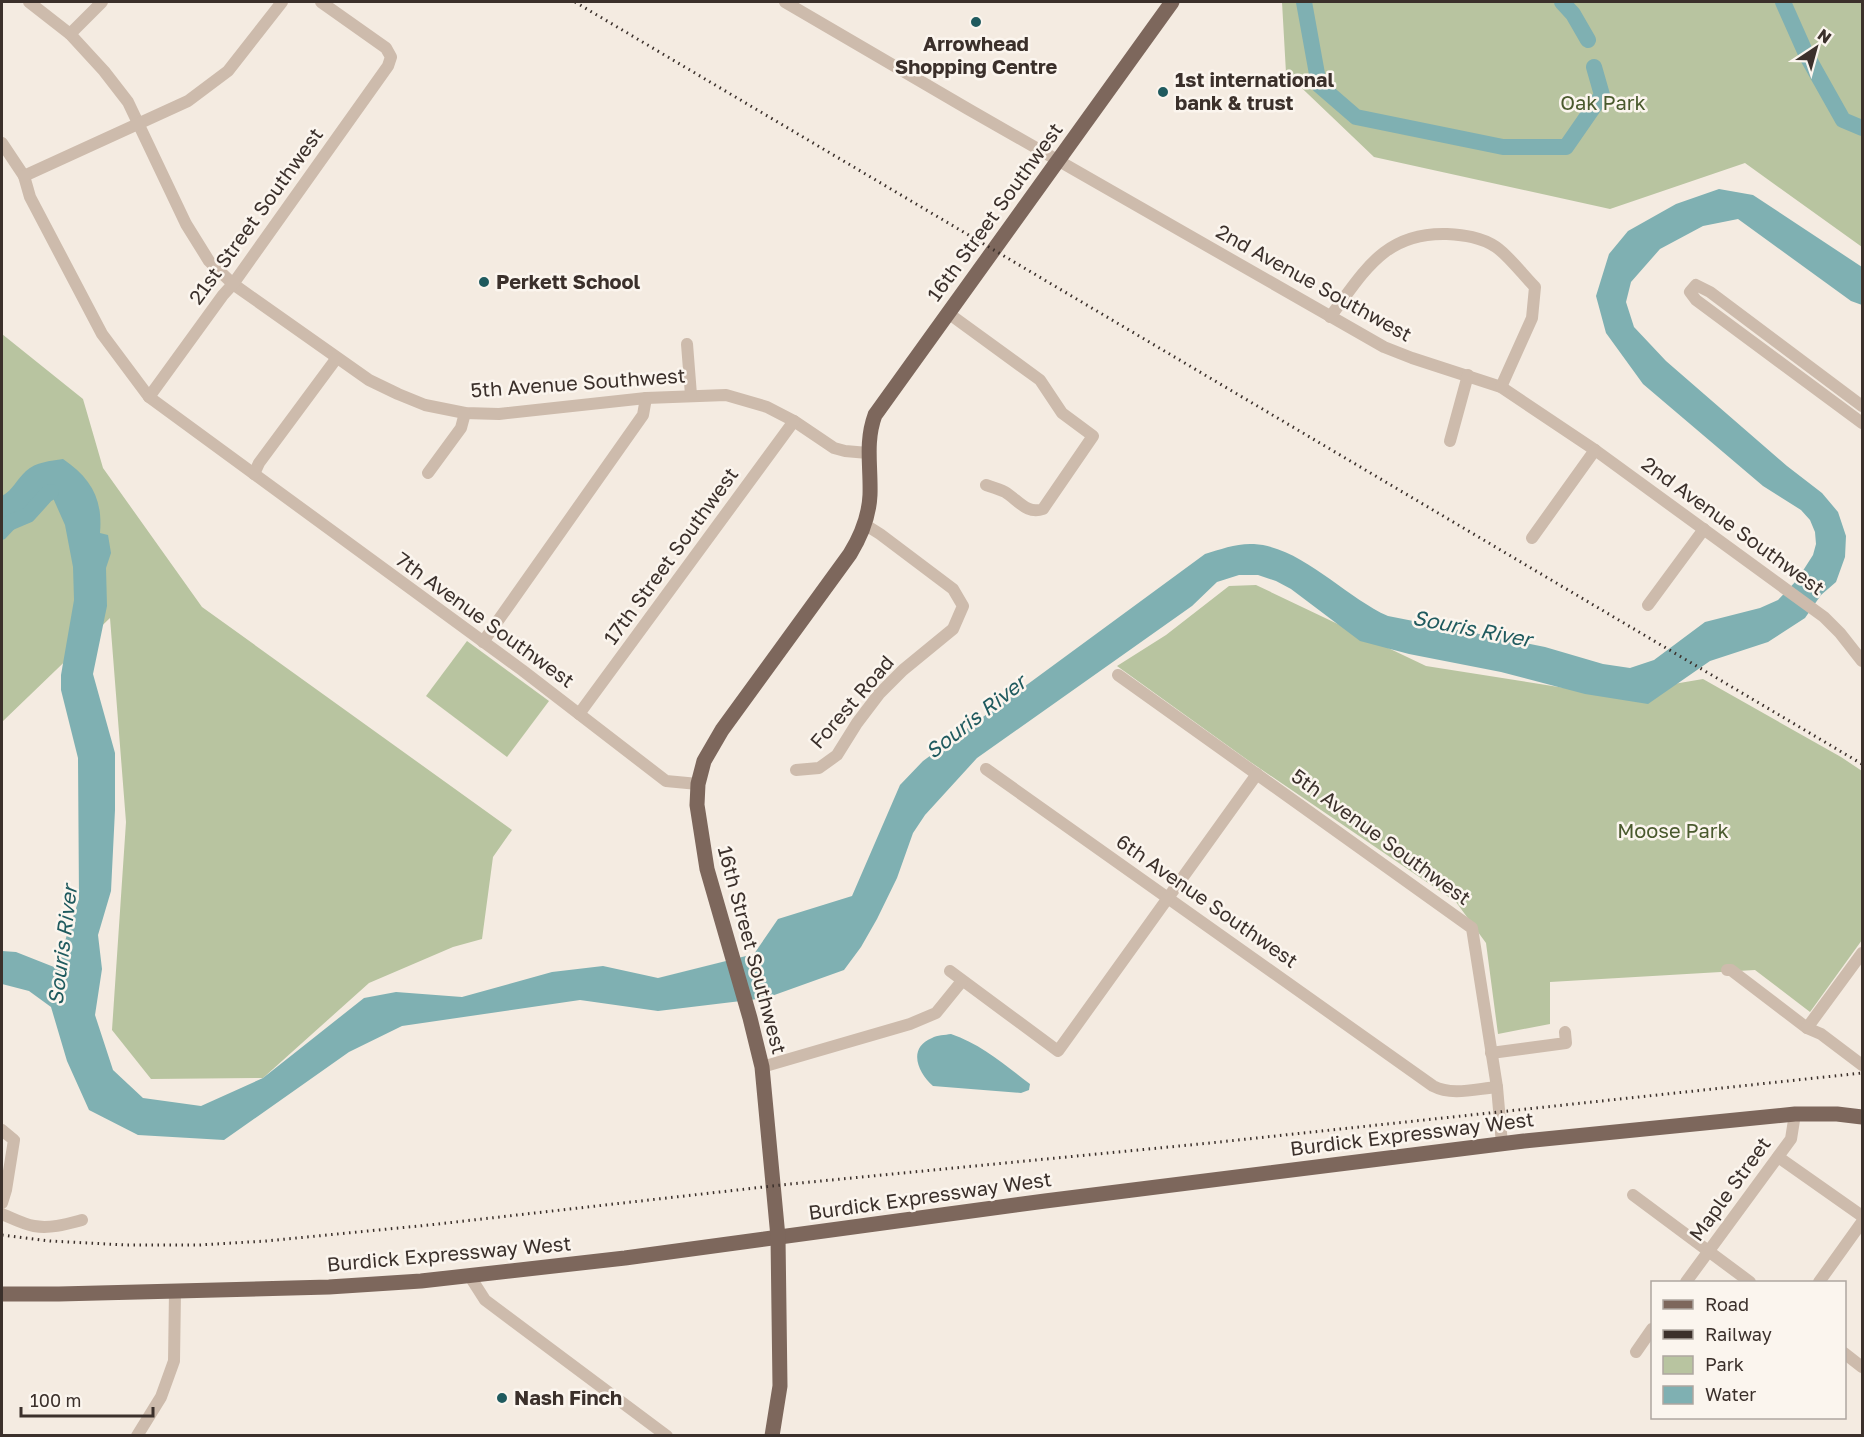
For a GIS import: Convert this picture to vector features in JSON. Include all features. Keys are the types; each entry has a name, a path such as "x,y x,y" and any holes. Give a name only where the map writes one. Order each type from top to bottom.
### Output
{"main road":[{"name":"16th Street Southwest","path":"868,453 870,430 875,415 1172,2"},
{"path":"864,524 870,495 868,453"},
{"name":"16th Street Southwest","path":"772,1436 780,1386 778,1237 762,1067 748,1009 707,869 700,830 698,784 704,761 722,730 850,554 864,524"},
{"name":"Burdick Expressway West","path":"2,1294 359,1286 626,1258 1502,1144 1795,1114 1837,1114 1863,1117"}],"street":[{"name":"5th Avenue Southwest","path":"29,2 70,34 104,71 128,102 197,244 209,261 233,284 369,380 425,405 465,413 499,414 646,398 726,395 767,407 834,448 868,453"},
{"path":"70,34 102,2"},
{"path":"24,176 188,101 228,71 282,2"},
{"name":"21st Street Southwest","path":"149,397 233,284 388,66 391,57 386,48 321,2"},
{"name":"2nd Avenue Southwest","path":"785,2 1384,347 1501,387 1596,450 1824,617 1862,659"},
{"name":"7th Avenue Southwest","path":"2,143 24,176 30,197 102,334 149,397 483,642 666,781 698,784"},
{"path":"1330,317 1370,264 1386,249 1403,239 1438,234 1468,235 1496,247 1535,286 1532,318 1501,387"},
{"path":"1863,406 1710,292 1696,285 1690,292 1696,300 1863,423"},
{"path":"948,313 1040,380 1062,413 1093,436 1043,509 1035,512 1026,509 1003,491 986,485"},
{"path":"687,344 691,395"},
{"path":"254,474 259,463 336,358"},
{"path":"1450,441 1468,375"},
{"path":"483,642 643,416 646,398"},
{"path":"428,473 461,428 465,413"},
{"name":"17th Street Southwest","path":"579,714 794,422"},
{"path":"1532,538 1596,450"},
{"name":"Forest Road","path":"796,770 819,768 837,755 879,694 903,670 953,628 963,606 953,589 864,524"},
{"path":"1648,605 1704,529"},
{"name":"5th Avenue Southwest","path":"1118,675 1472,928 1497,1087 1502,1144"},
{"name":"6th Avenue Southwest","path":"986,769 1442,1091 1497,1087"},
{"path":"950,971 1059,1051 1257,774"},
{"path":"1807,1028 1863,953"},
{"path":"1727,970 1731,970 1863,1073"},
{"path":"762,1067 936,1013 962,981"},
{"path":"1807,1028 1821,1034 1863,1065"},
{"path":"1491,1053 1566,1043 1565,1032"},
{"name":"Maple Street","path":"1687,1281 1791,1139 1795,1114"},
{"path":"2,1131 14,1140 2,1203"},
{"path":"1778,1157 1863,1216"},
{"path":"1633,1195 1749,1281"},
{"path":"2,1214 39,1227 51,1227 82,1220"},
{"path":"1820,1281 1863,1222"},
{"path":"469,1275 485,1300 667,1436"},
{"path":"137,1436 160,1397 174,1361 175,1291"},
{"path":"1636,1352 1651,1332"},
{"path":"1846,1354 1863,1367"}],"green space":[{"name":"Oak Park","path":"1282,2 1862,2 1862,247 1745,163 1610,209 1374,157 1286,73"},
{"path":"2,334 83,399 103,468 202,607 512,830 493,857 482,939 453,947 369,983 263,1078 151,1079 112,1030 126,822 110,618 2,722"},
{"name":"Moose Park","path":"1256,585 1426,666 1609,695 1703,679 1841,757 1862,771 1862,940 1810,1012 1755,970 1550,982 1550,1024 1498,1034 1486,943 1456,902 1249,761 1117,666 1166,635 1229,586"},
{"path":"467,641 549,701 507,757 426,696"}],"water":[{"path":"1719,189 1753,195 1862,267 1862,305 1851,301 1738,219 1703,226 1660,249 1631,282 1626,302 1634,327 1666,361 1787,466 1822,493 1838,512 1846,536 1845,557 1836,582 1821,595 1805,618 1768,642 1710,661 1648,704 1585,694 1501,672 1409,654 1360,641 1291,589 1258,575 1239,575 1217,582 1192,606 977,758 925,815 913,833 897,878 877,919 844,970 766,998 658,1011 580,1000 402,1026 349,1052 224,1140 138,1135 89,1110 67,1061 51,1007 29,991 2,984 2,951 16,952 59,969 62,950 79,899 78,758 61,690 61,675 74,600 73,567 65,525 53,498 35,507 2,540 2,496 26,471 34,466 63,459 81,474 93,490 97,500 100,533 108,535 111,553 106,568 107,606 93,674 115,753 111,891 98,935 102,969 95,1015 113,1070 143,1098 201,1106 263,1078 364,998 396,992 462,997 552,972 603,966 658,978 754,954 778,919 852,896 900,785 923,761 1205,554 1241,544 1272,547 1306,563 1372,608 1388,616 1545,647 1603,664 1630,668 1654,660 1705,622 1760,608 1778,600 1797,580 1813,555 1816,544 1815,532 1810,520 1801,510 1763,486 1643,384 1606,333 1596,296 1609,254 1628,231 1676,204"},
{"path":"951,1034 983,1049 1002,1062 1030,1084 1029,1090 1021,1093 933,1086 920,1068 917,1054 924,1042 934,1037"}],"waterway":[{"path":"1304,2 1319,85 1356,117 1503,147 1566,147 1602,95 1594,67"},
{"path":"1562,2 1573,14 1588,40"},
{"path":"1783,2 1807,56 1843,120 1862,128"},
{"name":"Souris River","path":"2,526 28,515 51,492"}],"railway":[{"path":"575,2 1862,764"},
{"path":"2,1235 50,1241 126,1245 199,1245 266,1241 790,1184 1210,1143 1862,1073"}],"place":[{"name":"Arrowhead Shopping Centre","path":"976,22"},
{"name":"1st international bank & trust","path":"1163,92"},
{"name":"Perkett School","path":"484,282"},
{"name":"Nash Finch","path":"502,1398"}]}
